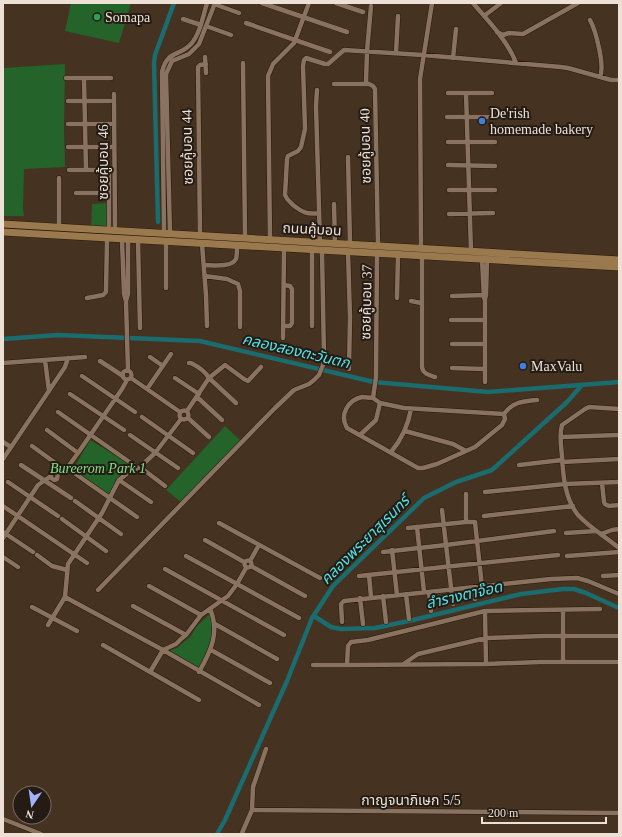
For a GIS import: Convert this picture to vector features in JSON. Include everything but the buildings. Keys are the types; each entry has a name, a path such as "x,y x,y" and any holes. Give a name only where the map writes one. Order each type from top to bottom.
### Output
{"main road":[{"name":"ถนนคู้บอน","path":"3,224 471,251 598,262 619,267"},
{"name":"ถนนคู้บอน","path":"3,232 484,260 598,262 619,260"}],"street":[{"path":"203,25 207,3"},
{"path":"167,233 164,64 168,58 186,48 194,41 214,3 238,13"},
{"path":"262,3 347,32"},
{"path":"270,240 268,76 273,64 295,40 309,3"},
{"path":"336,3 363,12"},
{"path":"421,248 420,79 432,3"},
{"path":"473,3 497,32 512,53 516,63"},
{"path":"484,16 501,3"},
{"path":"497,32 503,35 509,33 523,34 578,3"},
{"path":"334,84 366,84 371,6"},
{"path":"396,53 398,16"},
{"path":"183,19 231,35"},
{"path":"590,20 595,29 602,65 602,73 600,77"},
{"path":"246,23 330,52"},
{"path":"453,58 456,29"},
{"path":"319,213 303,213 286,200 285,195 287,159 288,156 298,150 301,146 305,129 303,104 303,62 305,59 308,58 328,64 344,50 367,51 568,68 611,80 619,80"},
{"path":"205,57 206,74"},
{"path":"243,63 245,238"},
{"name":"ซอยคู้บอน 44","path":"200,236 198,67 206,64"},
{"path":"66,78 111,78"},
{"path":"84,78 86,170"},
{"name":"ซอยคู้บอน 40","path":"366,84 371,84 374,89 378,246"},
{"path":"316,90 320,243"},
{"path":"448,93 492,93"},
{"path":"466,93 471,251"},
{"name":"ซอยคู้บอน 46","path":"112,230 114,94"},
{"path":"68,101 110,101"},
{"path":"447,117 493,117"},
{"path":"68,124 111,124"},
{"path":"448,142 495,142"},
{"path":"68,147 112,147"},
{"path":"348,157 350,244"},
{"path":"448,165 495,166"},
{"path":"69,170 106,170 109,172 112,230"},
{"path":"58,178 59,227"},
{"path":"449,190 495,190"},
{"path":"76,193 109,193"},
{"path":"334,204 335,244"},
{"path":"449,214 493,213"},
{"path":"87,298 103,295 106,292 107,239"},
{"path":"67,570 52,566 4,534 18,516 38,485 51,476 52,479 56,480 58,474 66,469 132,374 128,371 126,301 128,294 125,240"},
{"path":"138,240 140,328"},
{"path":"166,242 166,288"},
{"path":"202,244 207,326"},
{"path":"204,265 230,265 236,258 237,246"},
{"path":"283,338 284,249"},
{"path":"312,250 312,326"},
{"path":"98,590 275,408 294,390 309,384 319,375 324,356 322,251"},
{"path":"348,252 350,310 349,369"},
{"name":"ซอยคู้บอน 37","path":"373,398 376,377 377,254"},
{"path":"397,298 398,255"},
{"path":"422,256 422,370 426,374 435,376"},
{"path":"484,260 485,382"},
{"path":"205,276 226,279 238,284 240,291 240,328"},
{"path":"284,285 290,286 292,289 292,323 290,326 284,326"},
{"path":"452,296 485,296"},
{"path":"411,301 421,302"},
{"path":"451,320 485,320"},
{"path":"452,344 485,344"},
{"path":"148,389 171,354"},
{"path":"3,363 85,356"},
{"path":"150,357 163,366"},
{"path":"3,459 65,367 68,358"},
{"path":"45,360 49,391"},
{"path":"100,361 124,378 148,389 180,412"},
{"path":"189,363 196,365 206,373 209,378 236,403"},
{"path":"187,411 209,378 225,365 248,381 261,367"},
{"path":"452,368 485,369"},
{"path":"123,376 125,372 128,371"},
{"path":"82,376 135,412"},
{"path":"174,378 198,396 222,420"},
{"path":"70,394 124,430"},
{"path":"362,397 373,398 380,403 411,409 504,414 506,419 502,425 480,444 437,464 423,468 413,466 360,435 350,431 344,424 344,415 351,402 362,397"},
{"path":"504,414 508,408 516,403 538,400"},
{"path":"360,435 376,420 380,403"},
{"path":"619,409 589,407 562,426 561,437 565,484 567,494 573,506 578,514 596,531 619,548"},
{"path":"390,452 405,431 411,409"},
{"path":"180,412 183,410 187,411"},
{"path":"187,411 189,414 188,418 209,437"},
{"path":"58,412 165,486"},
{"path":"180,412 179,416 181,419"},
{"path":"142,417 193,453"},
{"path":"48,625 65,596 68,564 99,519 119,480 129,472 139,468 155,453 181,419 184,420 188,418"},
{"path":"46,430 78,453"},
{"path":"405,431 453,444 466,451"},
{"path":"130,435 178,468"},
{"path":"561,437 619,435"},
{"path":"3,442 11,447"},
{"path":"32,446 137,517"},
{"path":"519,465 562,461 619,459"},
{"path":"21,465 121,534"},
{"path":"119,480 151,502"},
{"path":"8,482 60,517 106,551"},
{"path":"485,492 565,484 619,482"},
{"path":"602,483 605,504 609,506 619,505"},
{"path":"466,494 466,522"},
{"path":"3,506 87,563"},
{"path":"484,516 573,506"},
{"path":"442,510 453,604"},
{"path":"408,528 475,522 482,587"},
{"path":"219,523 320,578"},
{"path":"417,527 422,569 431,611"},
{"path":"601,534 619,529"},
{"path":"383,552 554,531"},
{"path":"566,533 596,531"},
{"path":"205,540 245,565"},
{"path":"250,564 259,545"},
{"path":"392,550 398,595"},
{"path":"567,556 619,552"},
{"path":"359,576 479,562 558,555"},
{"path":"186,556 299,618"},
{"path":"3,557 18,567"},
{"path":"150,672 163,650 176,644 186,635 200,615 222,601 238,584 247,560 250,564 305,596"},
{"path":"165,569 284,635"},
{"path":"369,575 371,597"},
{"path":"603,576 619,575"},
{"path":"342,622 342,601 360,598 474,588 551,579 577,578 595,583 619,594"},
{"path":"149,586 200,615"},
{"path":"474,588 475,599"},
{"path":"406,594 408,619"},
{"path":"65,596 259,705"},
{"path":"383,596 386,622"},
{"path":"360,598 363,624"},
{"path":"133,606 186,635"},
{"path":"32,607 77,631"},
{"path":"199,672 211,650 214,636 215,624 210,609"},
{"path":"347,665 348,646 351,642 368,640 485,611 600,609"},
{"path":"563,610 564,662"},
{"path":"485,611 486,664"},
{"path":"215,624 277,659"},
{"path":"405,664 418,654 486,638 619,636"},
{"path":"103,645 199,700"},
{"path":"211,650 270,682"},
{"path":"313,665 619,662"},
{"path":"242,833 252,810 253,787 266,748"},
{"name":"กาญจนาภิเษก 5/5","path":"252,810 619,813"},
{"path":"3,819 41,834"}],"green space":[{"name":"Somapa","path":"71,3 131,3 119,43 65,31"},
{"path":"65,64 65,167 24,169 24,216 3,216 3,68"},
{"path":"107,203 106,229 91,228 92,204"},
{"path":"225,426 242,442 181,502 166,490"},
{"name":"Bureerom Park 1","path":"90,440 135,467 116,479 108,498 71,473"},
{"path":"211,613 213,621 213,636 206,656 198,670 171,654 171,650 177,648 191,636 196,627"}],"waterway":[{"path":"158,222 154,63 155,55 174,3"},
{"name":"คลองสองตะวันตก","path":"3,339 58,335 200,341 374,382 488,392 619,382"},
{"name":"คลองพระยาสุเรนทร์","path":"217,834 225,820 287,681 312,618 333,586 424,498 456,482 492,470 567,402 582,385"},
{"name":"ลำรางตาจ๊อด","path":"314,616 331,627 341,629 375,628 521,594 563,589 574,589 586,593 619,608"}],"place":[{"name":"Somapa","path":"97,17"},
{"name":"De'rish homemade bakery","path":"482,121"},
{"name":"MaxValu","path":"523,366"}]}
